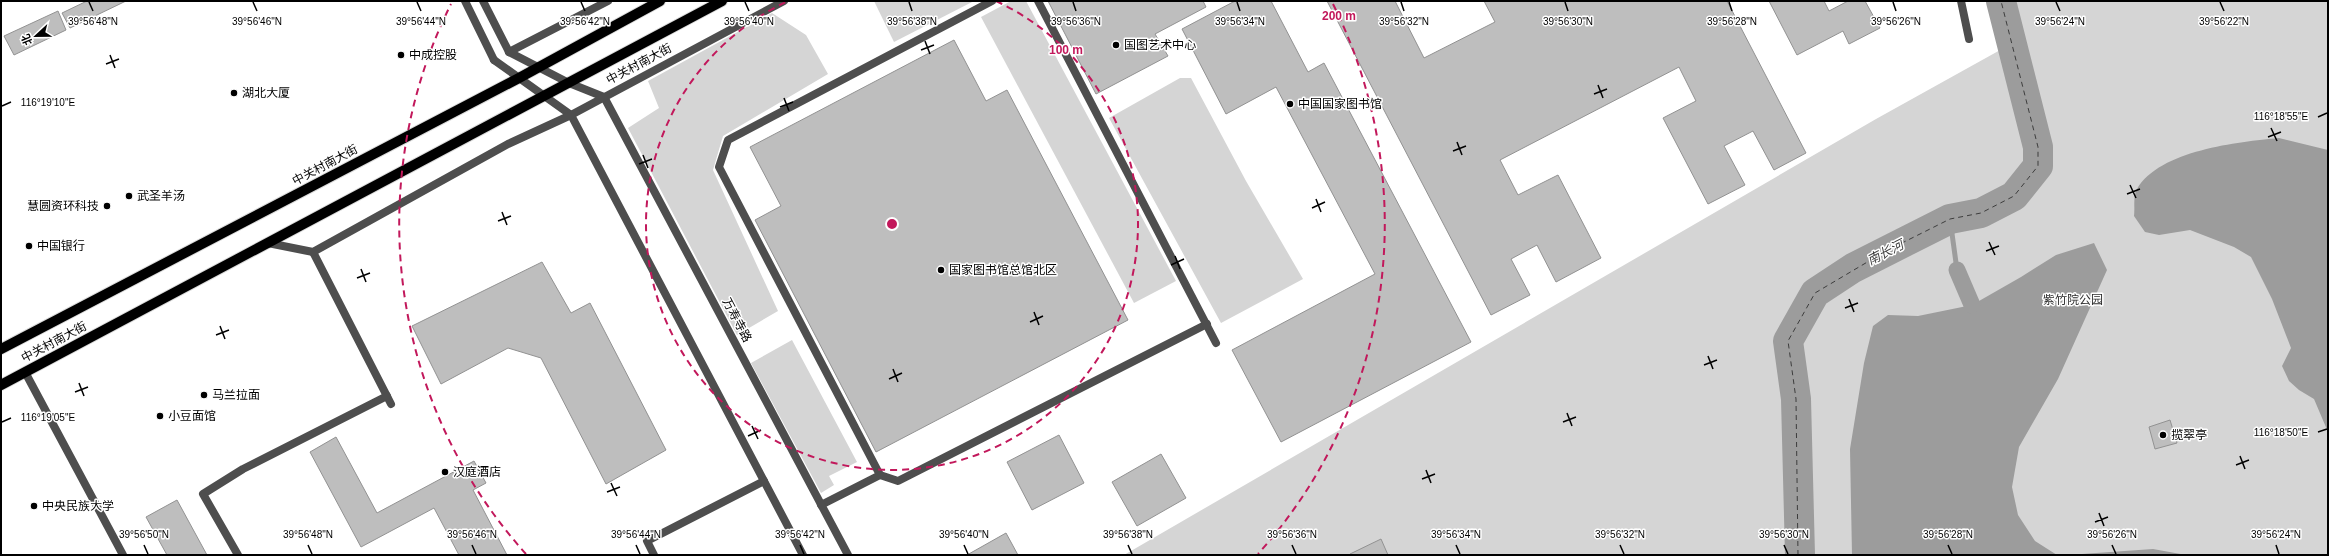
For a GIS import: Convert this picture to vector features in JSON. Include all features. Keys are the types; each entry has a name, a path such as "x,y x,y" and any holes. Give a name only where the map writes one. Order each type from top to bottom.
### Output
{"main road":[{"name":"中关村南大街","path":"1,350 519,78 660,1"},
{"name":"中关村南大街","path":"1,385 545,97 568,83 722,1"}],"street":[{"path":"465,1 494,60 571,115 803,555"},
{"path":"483,1 509,52 568,83 604,97"},
{"path":"509,52 608,1"},
{"name":"中关村南大街","path":"313,252 508,144 571,115 784,1"},
{"path":"992,1 728,140 719,167 880,475 898,481 1207,324"},
{"path":"1038,1 1216,343"},
{"path":"1961,1 1969,39"},
{"name":"万寿寺路","path":"604,97 848,555"},
{"path":"268,243 313,252 391,404"},
{"path":"25,372 123,555"},
{"path":"238,555 202,494 243,469 387,396"},
{"path":"821,505 880,475"},
{"path":"654,555 647,541 764,481"}],"green space":[{"path":"874,1 974,1 894,42"},
{"path":"1011,1 1026,1 1176,281 1134,303 981,17"},
{"name":"紫竹院公园","path":"1988,1 2328,1 2328,555 1124,555 1876,119 2002,49"},
{"path":"772,13 806,35 828,74 723,136 713,170 778,311 737,335 628,128 659,108 648,81"},
{"path":"1180,78 1191,78 1246,181 1303,279 1221,323 1109,118"},
{"path":"792,340 857,462 829,476 834,485 821,493 751,363"}],"shaded area":[{"path":"2279,138 2328,150 2328,432 2314,399 2299,390 2289,381 2282,366 2291,348 2272,299 2251,257 2234,247 2190,230 2159,235 2145,232 2134,216 2137,189 2148,176 2163,165 2201,150 2243,142"},
{"path":"2094,243 2107,270 2058,379 2019,447 2012,487 2018,515 2035,541 2057,555 1852,555 1850,449 1864,363 1873,326 1888,315 1918,316 1972,305 2056,255"},
{"path":"2153,549 2186,555 2074,555 2082,554"}],"building":[{"path":"87,1 126,1 70,28 62,13"},
{"name":"国图艺术中心","path":"1048,1 1203,1 1206,7 1155,34 1168,56 1096,94"},
{"path":"1235,1 1271,1 1308,72 1324,63 1471,342 1281,442 1232,350 1375,274 1276,87 1226,114 1182,29"},
{"path":"1327,1 1395,1 1424,58 1495,22 1484,1 1727,1 1806,153 1774,170 1753,131 1724,146 1745,185 1708,204 1663,118 1696,101 1679,67 1500,160 1518,195 1558,175 1601,258 1556,282 1537,245 1511,259 1530,295 1491,315"},
{"path":"1769,1 1824,1 1829,11 1848,1 1865,1 1880,28 1849,44 1843,31 1797,55"},
{"path":"58,11 66,30 14,55 4,36"},
{"name":"国家图书馆总馆北区","path":"954,40 986,101 1007,90 1128,320 876,452 755,220 781,206 750,147"},
{"path":"542,262 571,313 590,303 666,450 606,484 541,358 508,348 441,384 412,326"},
{"name":"揽翠亭","path":"2170,420 2177,443 2155,449 2149,427"},
{"path":"1059,435 1084,483 1032,510 1007,462"},
{"path":"336,437 377,513 474,461 486,483 473,490 507,555 459,555 434,508 361,547 310,452"},
{"path":"1161,454 1186,498 1137,526 1112,482"},
{"path":"177,500 207,555 167,555 146,517"},
{"path":"1006,533 1018,555 967,555"},
{"path":"1381,539 1388,555 1350,554"}],"waterway":[{"name":"南长河","path":"1800,555 1796,399 1788,341 1815,293 1853,268 1950,219 1981,213 2014,196 2038,166 2038,147 2001,1"},
{"path":"1950,219 1957,270"},
{"path":"1957,270 1972,305"}],"ferry route":[{"path":"1798,555 1796,399 1788,341 1815,293 1886,251 1950,219 1981,213 2014,196 2038,166 2038,147 2001,1"}],"place":[{"name":"国图艺术中心","path":"1116,45"},
{"name":"中成控股","path":"401,55"},
{"name":"湖北大厦","path":"234,93"},
{"name":"中国国家图书馆","path":"1290,104"},
{"name":"武圣羊汤","path":"129,196"},
{"name":"慧圆资环科技","path":"107,206"},
{"name":"中国银行","path":"29,246"},
{"name":"国家图书馆总馆北区","path":"941,270"},
{"name":"马兰拉面","path":"204,395"},
{"name":"小豆面馆","path":"160,416"},
{"name":"揽翠亭","path":"2163,435"},
{"name":"汉庭酒店","path":"445,472"},
{"name":"中央民族大学","path":"34,506"}]}
